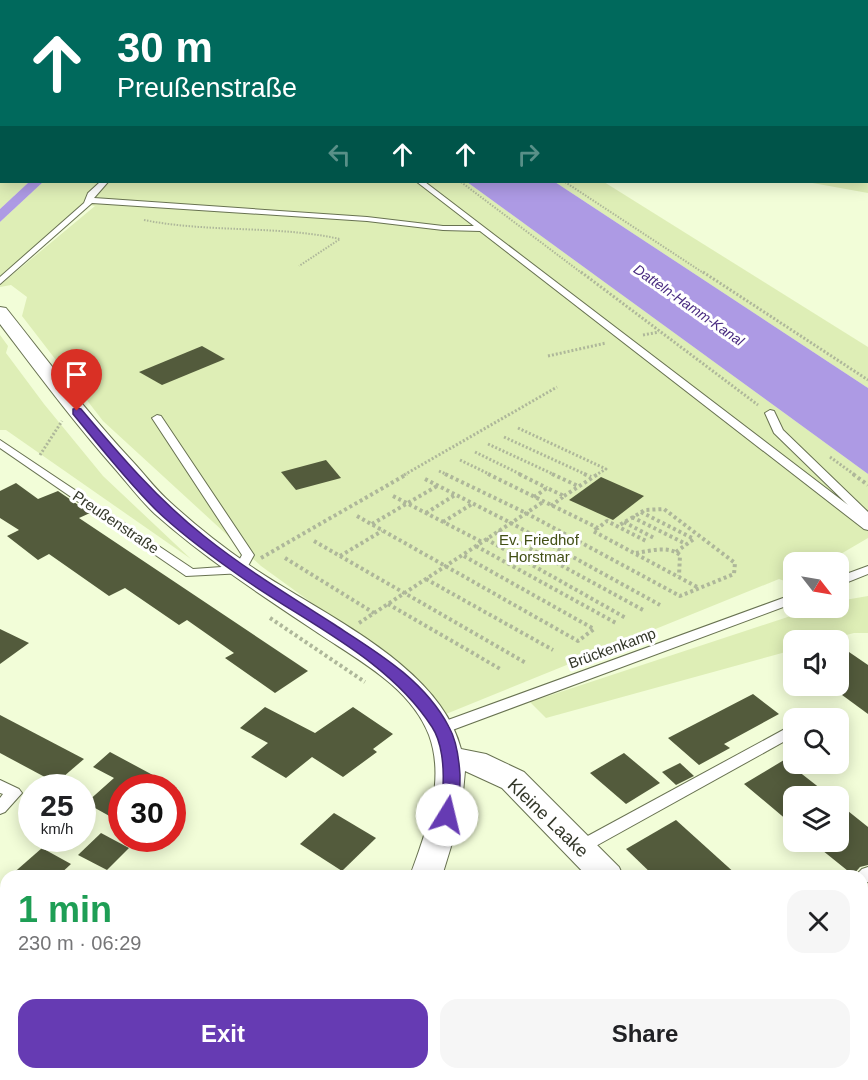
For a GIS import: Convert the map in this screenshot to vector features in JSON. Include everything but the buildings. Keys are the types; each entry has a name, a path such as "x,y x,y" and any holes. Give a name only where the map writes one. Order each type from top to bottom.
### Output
{"street":[{"path":"0,312 123,468 162,508 240,570 399,675 425,702 446,743 452,785 447,815 428,870"},
{"name":"Kleine Laake","path":"446,743 475,762 513,780 601,870"}],"lane":[{"path":"0,281 88,204 88,200 103,183"},
{"path":"422,183 868,526"},
{"path":"88,200 367,219 443,228 482,229"},
{"path":"770,413 778,431 868,518"},
{"path":"157,418 248,555 240,570"},
{"name":"Preußenstraße","path":"0,443 190,573 240,570"},
{"path":"849,578 868,570"},
{"name":"Brückenkamp","path":"446,743 783,603"},
{"path":"579,848 783,735"},
{"path":"0,786 14,793 0,808"}],"path":[{"path":"462,183 659,331"},
{"path":"567,183 868,380"},
{"path":"139,219 172,225 317,233 340,239 299,266"},
{"path":"548,356 625,339"},
{"path":"240,570 557,387"},
{"path":"33,466 66,415"},
{"path":"518,428 606,469 551,506"},
{"path":"504,437 592,478"},
{"path":"488,444 579,486"},
{"path":"475,452 564,496"},
{"path":"460,460 598,528"},
{"path":"439,471 526,513 680,596 734,574 736,570 735,564 664,509 654,508 641,512 618,526"},
{"path":"425,479 511,523 660,605"},
{"path":"372,524 438,486"},
{"path":"534,497 547,488"},
{"path":"393,495 484,541 626,618"},
{"path":"426,513 456,495"},
{"path":"341,635 543,502"},
{"path":"444,522 473,503"},
{"path":"641,512 694,539"},
{"path":"357,516 578,641 594,629 462,555"},
{"path":"632,517 686,544"},
{"path":"648,542 607,521 593,531 700,588"},
{"path":"623,522 654,538"},
{"path":"340,556 383,531"},
{"path":"498,531 645,611"},
{"path":"676,552 700,537"},
{"path":"314,541 526,663"},
{"path":"476,546 616,623"},
{"path":"634,553 658,550 676,552 680,555 681,561 679,577"},
{"path":"285,558 374,613"},
{"path":"426,579 553,650"},
{"path":"388,604 502,670"}],"green space":[{"path":"0,183 28,183 0,209"},
{"name":"Ev. Friedhof Horstmar","path":"42,183 468,183 868,474 868,538 844,552 783,552 783,580 779,579 446,714 410,674 261,566 103,421 22,316 27,297 11,285 0,287 95,206 83,204 0,277 0,222"},
{"path":"557,183 606,183 868,347 868,388"},
{"path":"813,183 868,183 868,193"},
{"path":"0,335 8,346 6,353 103,476 191,559 6,430 0,430"},
{"path":"868,596 868,633 849,634 849,630 783,630 783,653 546,718 530,702 785,618 849,618 849,599"}],"water":[{"path":"28,183 42,183 0,222 0,209"},
{"name":"Datteln-Hamm-Kanal","path":"468,183 557,183 868,388 868,474"}],"route":[{"path":"77,411 123,468 162,508 198,539 240,570 384,664 399,675 425,702 442,728 450,757 452,785 447,815"}]}
